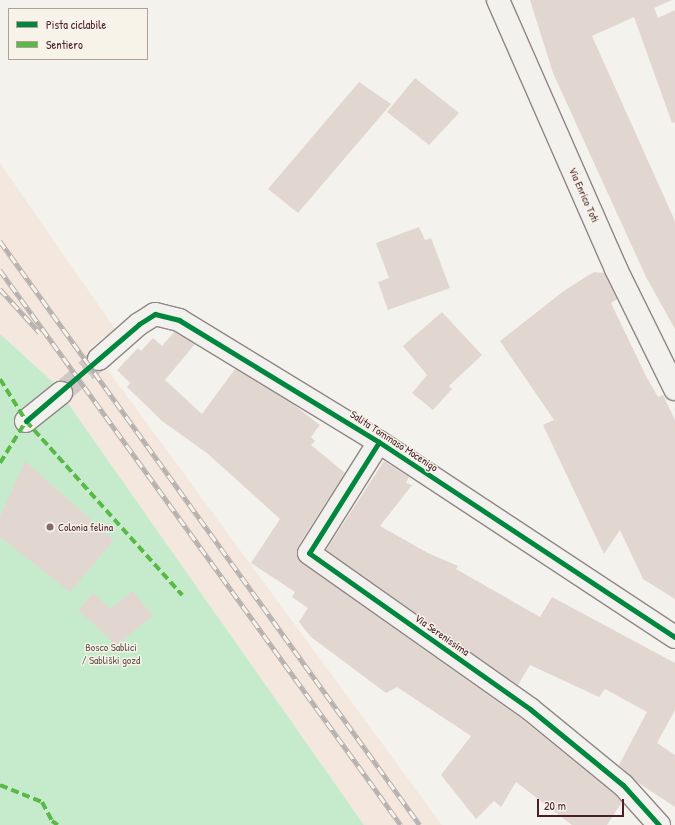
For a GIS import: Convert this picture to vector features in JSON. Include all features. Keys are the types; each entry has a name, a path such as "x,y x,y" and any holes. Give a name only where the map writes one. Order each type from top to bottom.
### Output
{"street":[{"name":"Via Enrico Toti","path":"498,0 616,269 673,381"},
{"name":"Salita Tommaso Mocenigo","path":"99,359 138,324 155,314 178,320 379,442 675,637"},
{"path":"26,421 61,393"},
{"name":"Via Serenissima","path":"379,442 309,554 530,709 623,785 659,825"}],"shaded area":[{"path":"0,163 115,329 91,347 442,825 364,825 53,382 0,334"}],"green space":[{"name":"Bosco Sablici / Sabliški gozd","path":"0,334 53,382 364,825 0,825"}],"building":[{"path":"530,0 672,0 654,8 658,18 675,10 675,122 672,123 634,17 592,36 675,221 675,329 646,277 553,73"},
{"path":"415,78 459,113 429,145 387,112"},
{"path":"359,82 391,104 298,213 268,189"},
{"path":"419,227 425,240 431,238 450,288 388,310 378,282 389,278 376,243"},
{"path":"594,272 604,273 617,299 611,303 646,376 658,397 663,395 675,420 675,599 643,579 620,530 604,554 543,425 554,420 500,341 565,290"},
{"path":"442,312 482,355 449,386 452,389 433,410 412,393 427,375 403,346"},
{"path":"174,332 195,344 165,380 202,414 235,369 290,402 320,425 311,437 315,441 311,445 345,473 298,546 297,553 302,563 522,719 614,794 622,802 607,825 572,825 516,782 501,807 494,801 476,819 441,775 471,736 397,687 386,693 311,637 299,622 308,608 292,597 295,592 251,563 280,519 208,454 162,421 127,387 130,383 117,370 138,348 141,351 153,338 162,346"},
{"name":"Colonia felina","path":"25,461 114,540 70,592 0,537 0,517"},
{"path":"384,461 409,477 406,483 412,485 380,526 428,553 458,566 456,569 540,617 552,597 675,663 675,710 657,743 675,755 675,807 637,782 619,765 647,712 605,689 599,697 530,665 518,685 326,550"},
{"path":"133,591 153,616 116,645 78,610 93,593 110,608"}],"tunnel":[{"path":"61,393 99,359"}],"railway":[{"path":"0,241 420,825"},
{"path":"0,270 401,825"},
{"path":"0,289 40,333"}],"marked path":[{"path":"0,379 26,421 182,595"},
{"path":"0,463 26,421"},
{"path":"0,785 42,802 52,821 58,825"}],"cycle path":[{"path":"26,421 139,324 155,314 179,320 379,442 675,637"},
{"path":"379,442 309,553 530,709 623,785 659,825"}],"place":[{"name":"Colonia felina","path":"50,527"}]}
